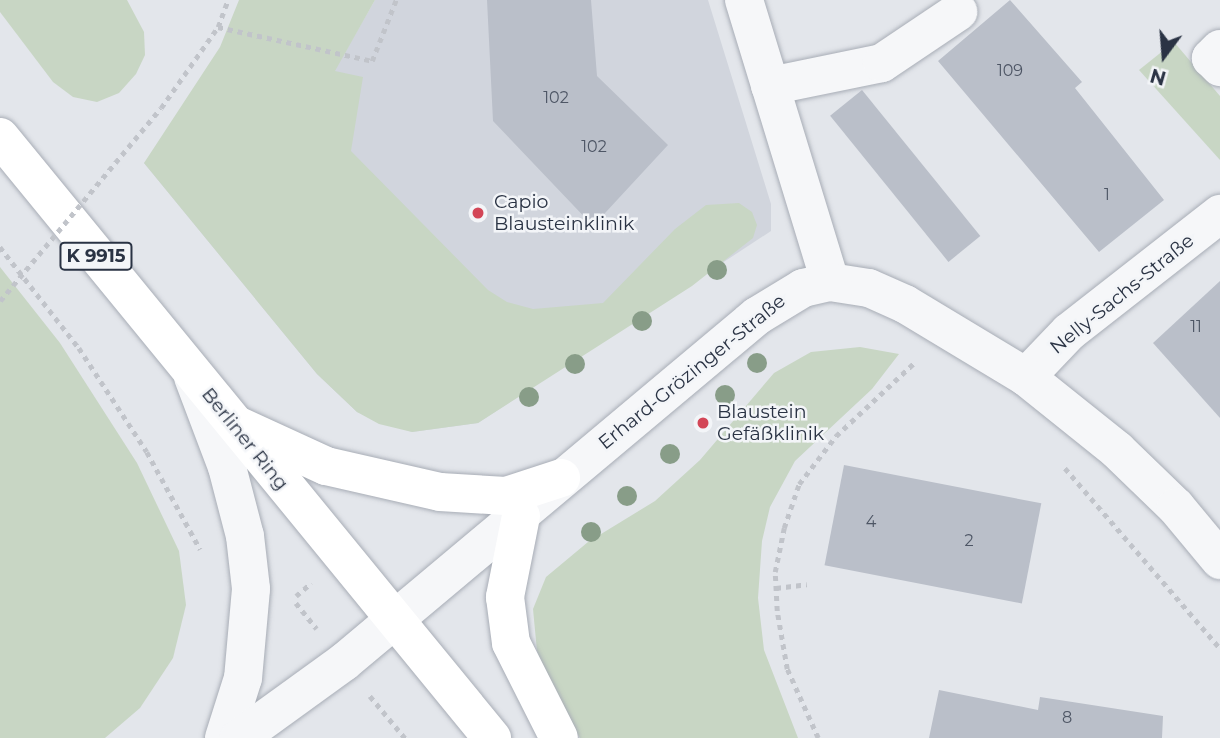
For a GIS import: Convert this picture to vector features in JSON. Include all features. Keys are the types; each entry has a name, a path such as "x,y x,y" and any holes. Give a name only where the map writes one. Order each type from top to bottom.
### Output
{"main road":[{"name":"Berliner Ring","path":"0,137 392,621 492,738"},
{"path":"231,422 326,466 440,492 506,496 561,478"},
{"path":"521,516 505,597 511,643 559,738"}],"street":[{"path":"744,0 830,282 869,288 949,328 1026,377 1117,450 1176,507 1220,560"},
{"path":"770,86 882,63 958,12"},
{"path":"1220,49 1211,58 1220,67"},
{"name":"Nelly-Sachs-Straße","path":"1026,377 1069,332 1220,214"},
{"name":"Erhard-Grözinger-Straße","path":"239,738 344,662 778,299 803,288 830,282"},
{"path":"193,375 228,467 245,536 251,589 243,678 224,738"}],"path":[{"path":"0,301 161,108 218,27 228,0"},
{"path":"218,27 372,61 396,0"},
{"path":"818,738 787,669 776,588 783,528 799,484 836,436 949,328"},
{"path":"1055,457 1220,648"},
{"path":"776,588 807,584"}],"shaded area":[{"name":"Capio Blausteinklinik","path":"375,0 708,0 771,204 771,231 478,423 412,432 357,412 317,374 144,163 334,71"}],"green space":[{"path":"0,0 127,0 144,32 145,55 136,74 119,93 97,102 73,97 53,82 0,12"},
{"path":"239,0 375,0 335,71 363,77 351,151 488,290 507,302 533,309 603,303 675,229 706,205 739,203 752,212 757,225 753,238 692,286 478,423 412,432 379,424 357,412 317,374 144,163 220,47"},
{"path":"1174,42 1220,96 1220,160 1139,70"},
{"path":"0,267 60,343 137,463 179,551 186,605 173,658 140,708 105,738 0,738"},
{"path":"860,347 899,354 872,389 795,461 770,507 762,541 758,598 764,650 798,738 580,738 559,704 537,651 533,609 546,577 588,542 655,501 700,460 774,373 811,352"}],"building":[{"path":"487,0 591,0 597,76 668,145 593,226 493,121"},
{"path":"1010,0 1082,82 1075,88 1164,200 1099,252 938,61"},
{"path":"862,90 980,236 948,262 830,116"},
{"path":"1220,281 1220,418 1153,343"},
{"path":"844,465 1041,503 1022,603 825,565"},
{"path":"939,690 1038,710 1040,697 1163,716 1162,738 929,738"}],"place":[{"name":"Capio Blausteinklinik","path":"478,213"},
{"name":"Blaustein Gefäßklinik","path":"703,423"}]}
